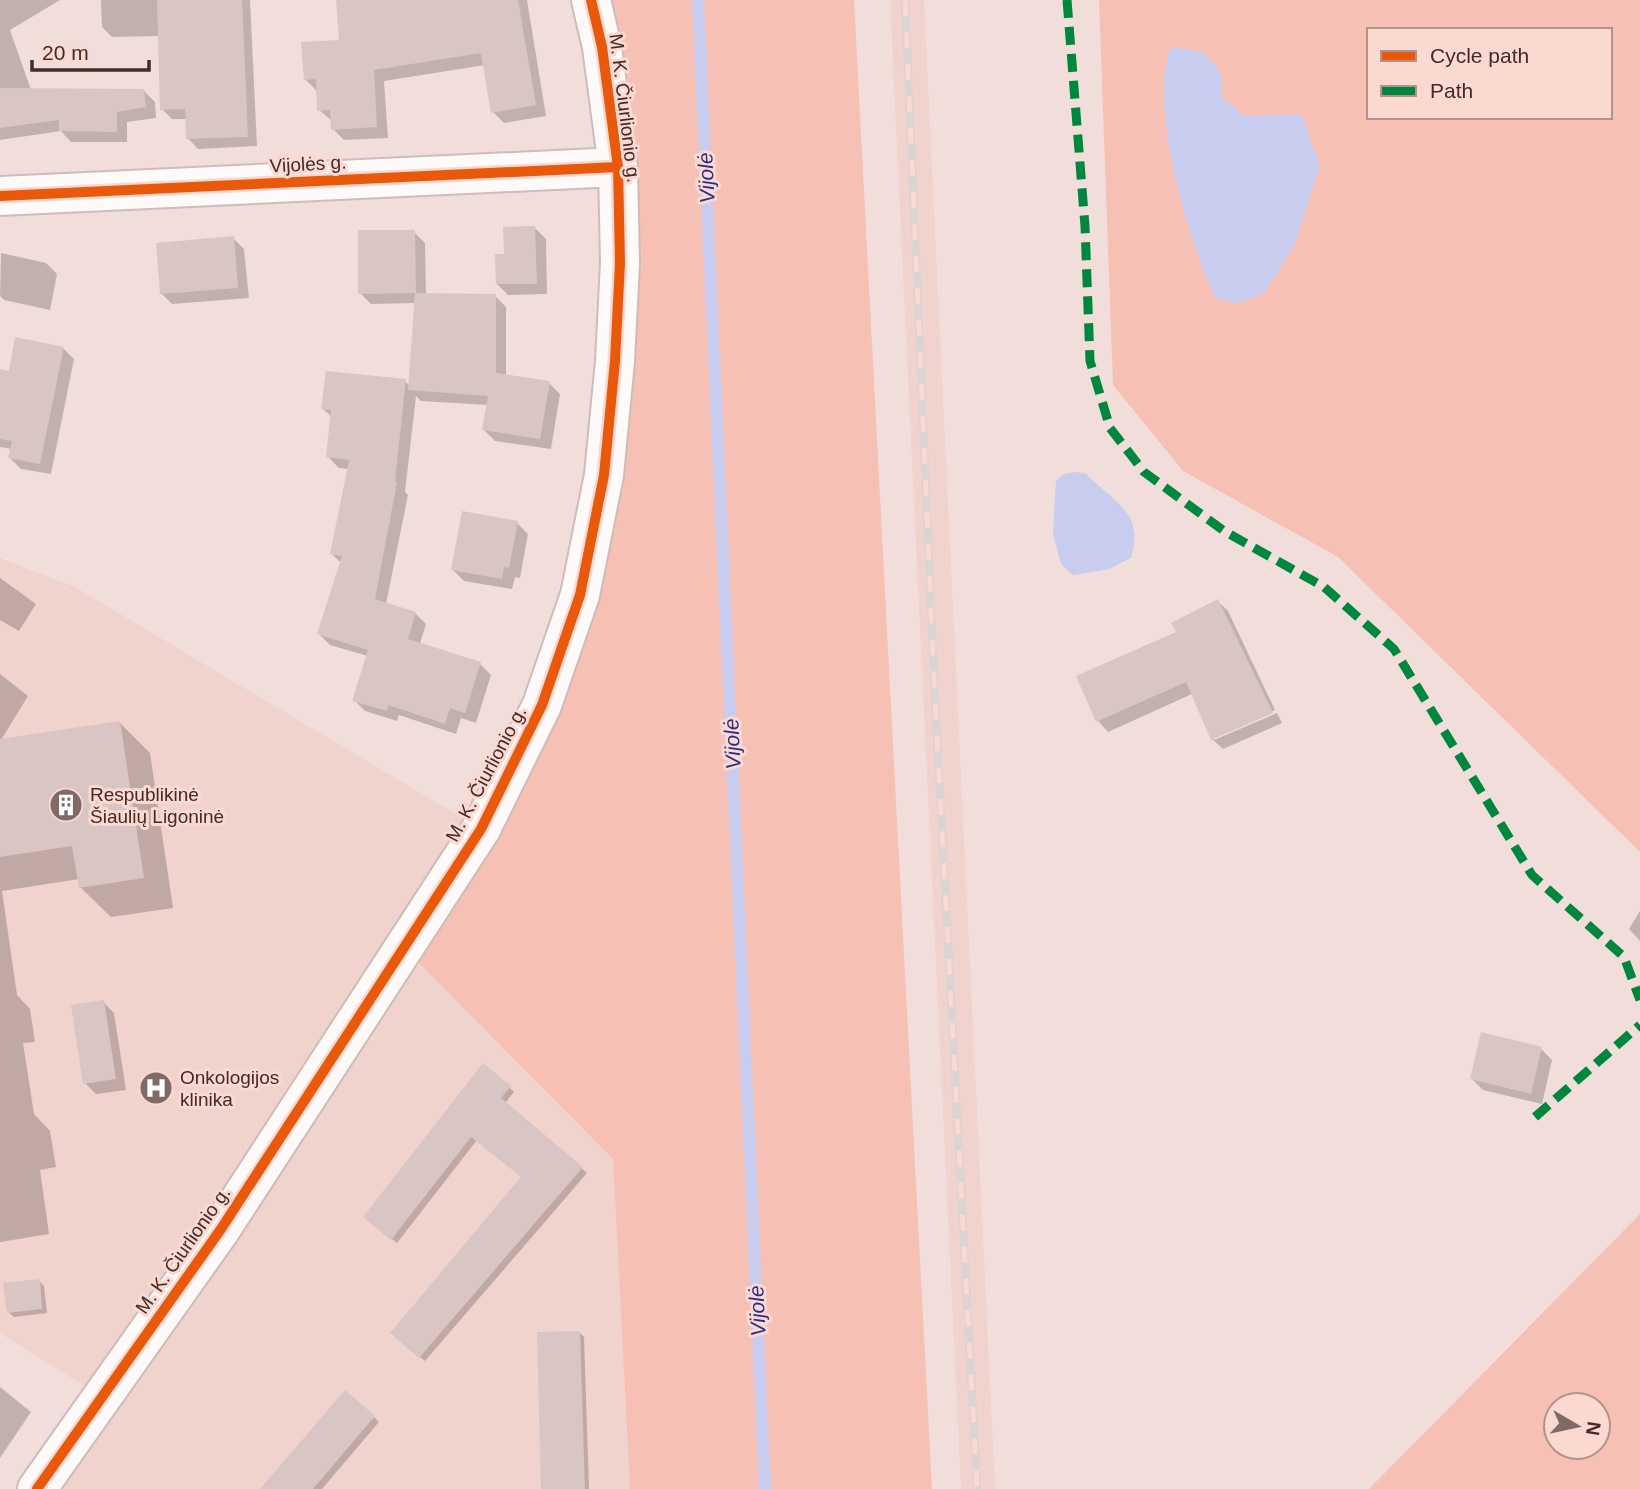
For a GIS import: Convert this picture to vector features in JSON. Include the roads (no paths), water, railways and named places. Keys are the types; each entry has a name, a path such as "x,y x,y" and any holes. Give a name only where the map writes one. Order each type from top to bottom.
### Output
{"street":[{"name":"M. K. Čiurlionio g.","path":"37,1489 221,1229 481,829 542,705 580,595 604,475 620,263 618,167 603,47 591,0"},
{"name":"Vijolės g.","path":"0,196 618,167"}],"water":[{"path":"1171,47 1204,52 1221,73 1222,97 1245,116 1301,114 1320,166 1294,246 1264,293 1237,304 1215,297 1194,242 1174,173 1164,103 1165,73"},
{"path":"1085,473 1124,509 1134,530 1131,558 1109,569 1073,575 1061,564 1053,534 1056,481 1062,475"}],"waterway":[{"name":"Vijolė","path":"698,0 765,1489"}],"railway":[{"path":"905,0 934,680 977,1489"}],"place":[{"name":"Respublikinė Šiaulių Ligoninė","path":"66,805"},
{"name":"Onkologijos klinika","path":"156,1088"}]}
